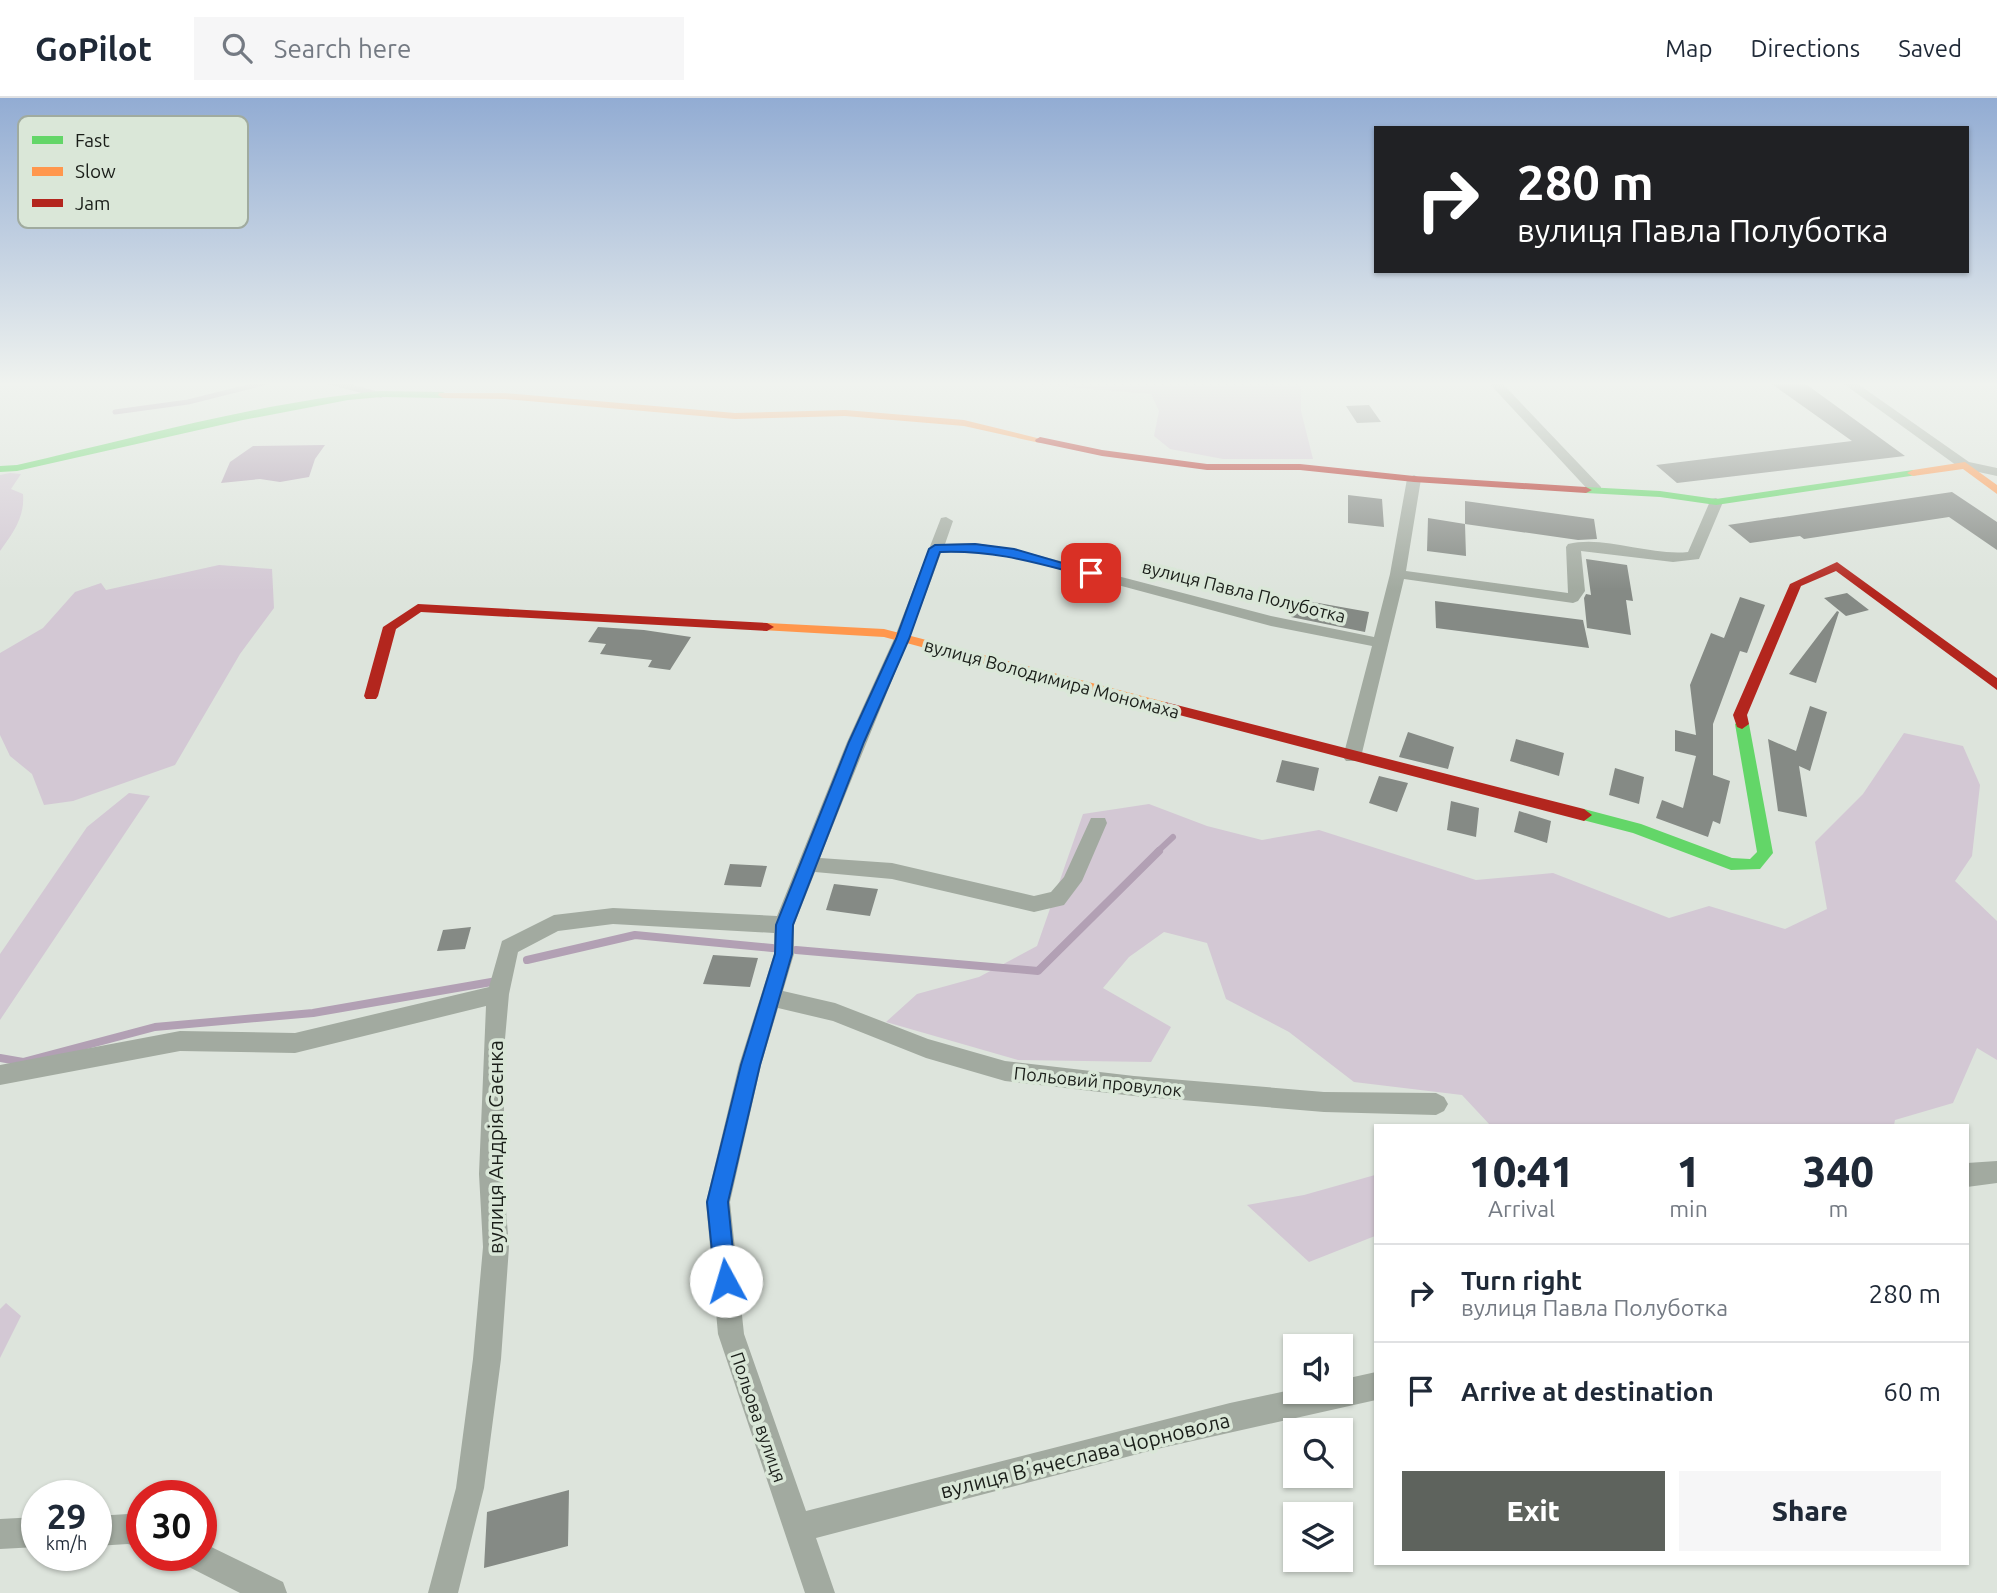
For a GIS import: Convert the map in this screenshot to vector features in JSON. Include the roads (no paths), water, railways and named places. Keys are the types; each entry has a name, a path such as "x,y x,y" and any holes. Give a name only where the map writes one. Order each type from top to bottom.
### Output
{"street":[{"path":"0,469 17,468 89,452"},
{"path":"1096,452 1207,467 1300,467 1415,479 1596,490 1716,502 1965,465 1997,472"},
{"path":"1560,452 1596,490"},
{"path":"1946,452 1997,491"},
{"path":"1352,757 1398,574 1415,479"},
{"path":"1398,574 1573,598 1577,591 1573,547 1585,546 1673,558 1693,556 1716,502"},
{"name":"Польова вулиця","path":"820,1593 731,1334 718,1202 750,1065 784,954 784,925 856,742 902,639 946,521"},
{"name":"вулиця Павла Полуботка","path":"935,549 975,548 1014,552 1271,621 1381,643"},
{"name":"вулиця Володимира Мономаха","path":"371,695 374,674 390,627 418,608 884,633 1352,757 1636,828 1731,864 1754,865 1765,853 1740,715 1796,584 1838,566 1997,685"},
{"path":"808,864 892,871 1034,904 1056,899 1072,881 1098,823"},
{"name":"вулиця Андрія Саєнка","path":"443,1593 470,1488 487,1359 496,1247 491,1174 494,1039 498,994 509,947 554,923 614,916 784,925"},
{"path":"0,1074 180,1041 295,1044 498,994"},
{"name":"Польовий провулок","path":"772,998 835,1013 926,1048 1005,1071 1134,1086 1324,1102 1436,1104"},
{"path":"1969,1175 1997,1172"},
{"name":"вулиця Вʼячеслава Чорновола","path":"796,1528 1140,1438 1374,1386"},
{"path":"0,1534 21,1533"},
{"path":"217,1565 272,1593"}],"waterway":[{"path":"1157,852 1173,837"},
{"path":"796,950 1038,971 1159,851"},
{"path":"527,960 635,935 772,948"},
{"path":"0,1058 23,1062 155,1027 313,1013 497,981"}]}
